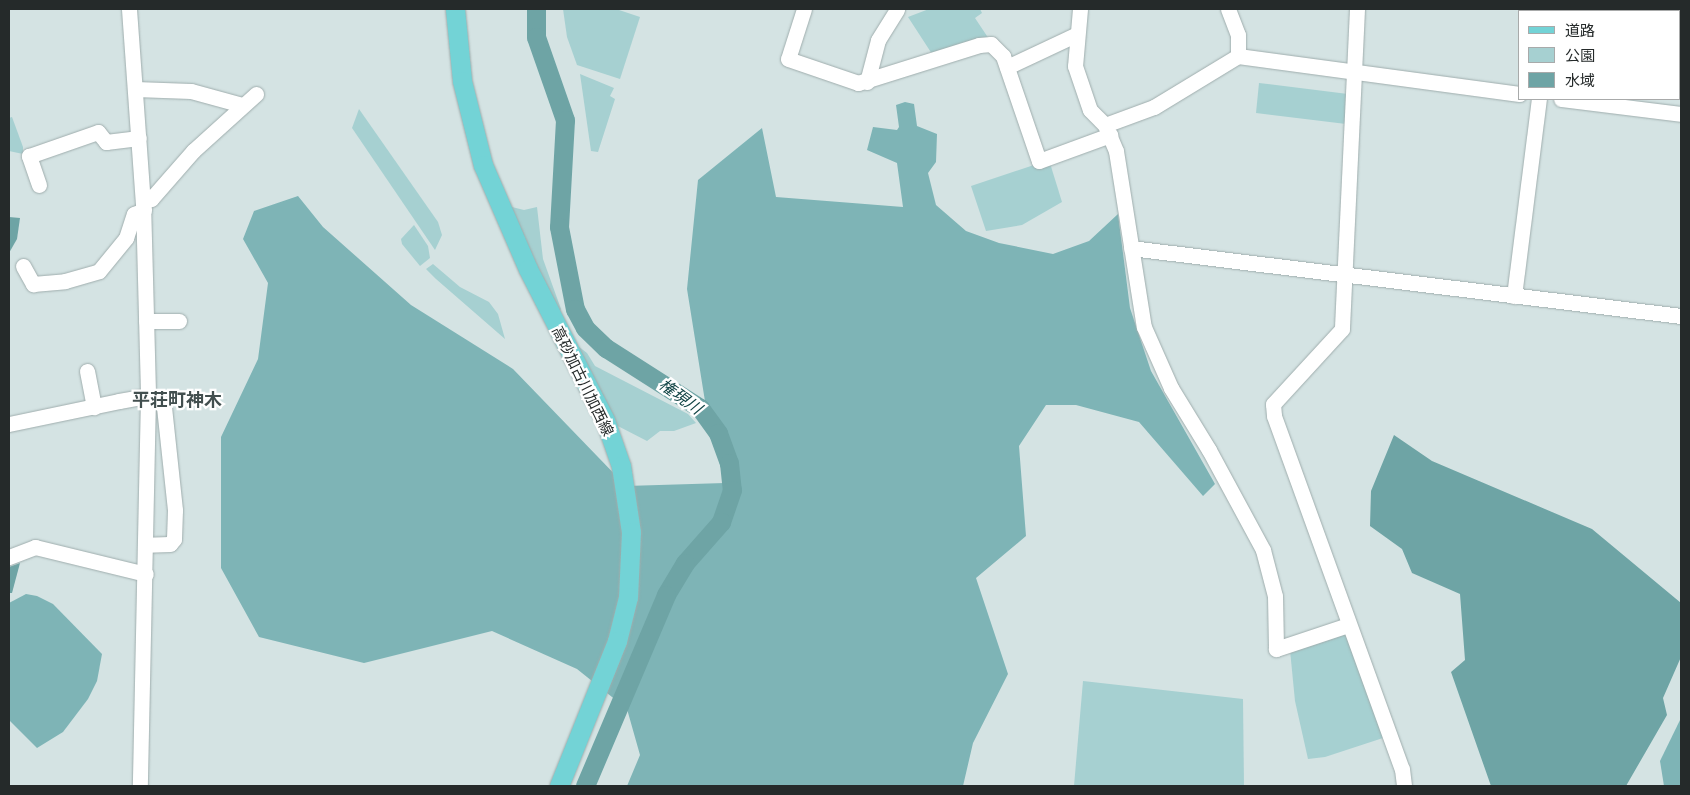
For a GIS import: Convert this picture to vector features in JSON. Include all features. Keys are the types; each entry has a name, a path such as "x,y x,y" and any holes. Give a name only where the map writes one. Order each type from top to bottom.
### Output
{"main road":[{"name":"高砂加古川加西線","path":"455,9 462,81 482,165 512,234 605,420 621,466 631,532 628,597 617,641 559,786"}],"street":[{"path":"129,9 143,206 148,396 146,619 140,786"},
{"path":"804,9 788,59 844,80 867,82 979,45 991,44 1000,51 1007,67 1039,160 1108,130 1154,107 1238,56 1518,94"},
{"path":"867,82 878,40 897,9"},
{"path":"1080,9 1075,66 1090,110 1108,130 1122,180 1144,327 1171,388 1209,450 1263,550 1275,596 1276,649 1348,625"},
{"path":"1228,9 1238,35 1238,56"},
{"path":"1357,9 1342,329 1273,404 1274,416 1348,625 1402,769 1404,786"},
{"path":"1007,67 1077,34"},
{"path":"135,89 191,91 242,105"},
{"path":"23,266 33,284 65,281 99,272 126,238 134,214 151,199 182,163 242,105 256,94"},
{"path":"1514,296 1539,100"},
{"path":"1569,100 1681,114"},
{"path":"39,185 28,161 29,156 98,132 106,142 139,138"},
{"path":"1131,248 1681,316"},
{"path":"146,321 179,321"},
{"path":"87,371 94,407"},
{"path":"9,424 148,396 158,399 164,407 174,526 172,542 147,545"},
{"path":"9,557 35,547 146,574"}],"green space":[{"path":"563,9 616,9 640,17 620,79 577,65 567,37"},
{"path":"929,9 980,9 982,13 975,18 989,39 934,57 908,17"},
{"path":"580,74 614,88 610,96 615,99 598,152 591,151"},
{"path":"1259,83 1348,94 1346,124 1256,113"},
{"path":"359,109 438,222 442,235 435,250 352,128"},
{"path":"12,117 23,147 23,154 9,151 9,118"},
{"path":"1049,160 1062,202 1022,225 986,231 971,186"},
{"path":"504,205 524,210 537,207 543,259 561,309 559,313"},
{"path":"414,225 428,246 430,258 420,266 402,244 401,239"},
{"path":"433,264 460,287 489,302 498,314 505,339 426,269"},
{"path":"574,343 587,353 595,366 688,414 696,423 674,431 660,431 647,441 612,423"},
{"path":"1347,630 1386,737 1325,757 1308,759 1295,701 1290,650"},
{"path":"1083,681 1243,699 1244,786 1074,786"}],"shaded area":[{"path":"905,102 914,104 917,126 937,134 936,162 928,173 936,205 966,231 999,243 1053,254 1089,241 1118,214 1130,308 1151,371 1215,484 1203,496 1139,422 1076,405 1046,405 1019,446 1026,536 976,578 1008,674 973,743 963,786 627,786 640,755 627,709 577,669 492,631 364,663 259,637 221,568 221,437 258,359 268,283 243,239 254,211 298,196 323,227 411,305 513,369 626,486 725,483 708,420 687,289 698,180 762,128 776,197 903,207 897,163 867,150 873,127 897,130 899,127 896,105"},
{"path":"26,594 37,596 53,604 102,654 97,681 88,699 63,732 37,748 9,720 9,603"},
{"path":"1681,718 1681,786 1664,786 1660,761"}],"water":[{"path":"9,217 20,218 17,239 9,253"},
{"path":"1394,435 1432,461 1592,529 1681,603 1681,657 1663,698 1667,715 1626,786 1491,786 1451,672 1465,660 1460,594 1412,573 1402,549 1370,526 1371,491"},
{"path":"20,563 12,593 9,593 9,567"}],"waterway":[{"name":"権現川","path":"536,9 536,37 565,120 559,227 575,309 585,328 606,348 700,408 718,433 729,463 732,490 721,522 685,563 666,595 585,786"}],"district":[{"name":"平荘町神木","path":"177,400"}]}
